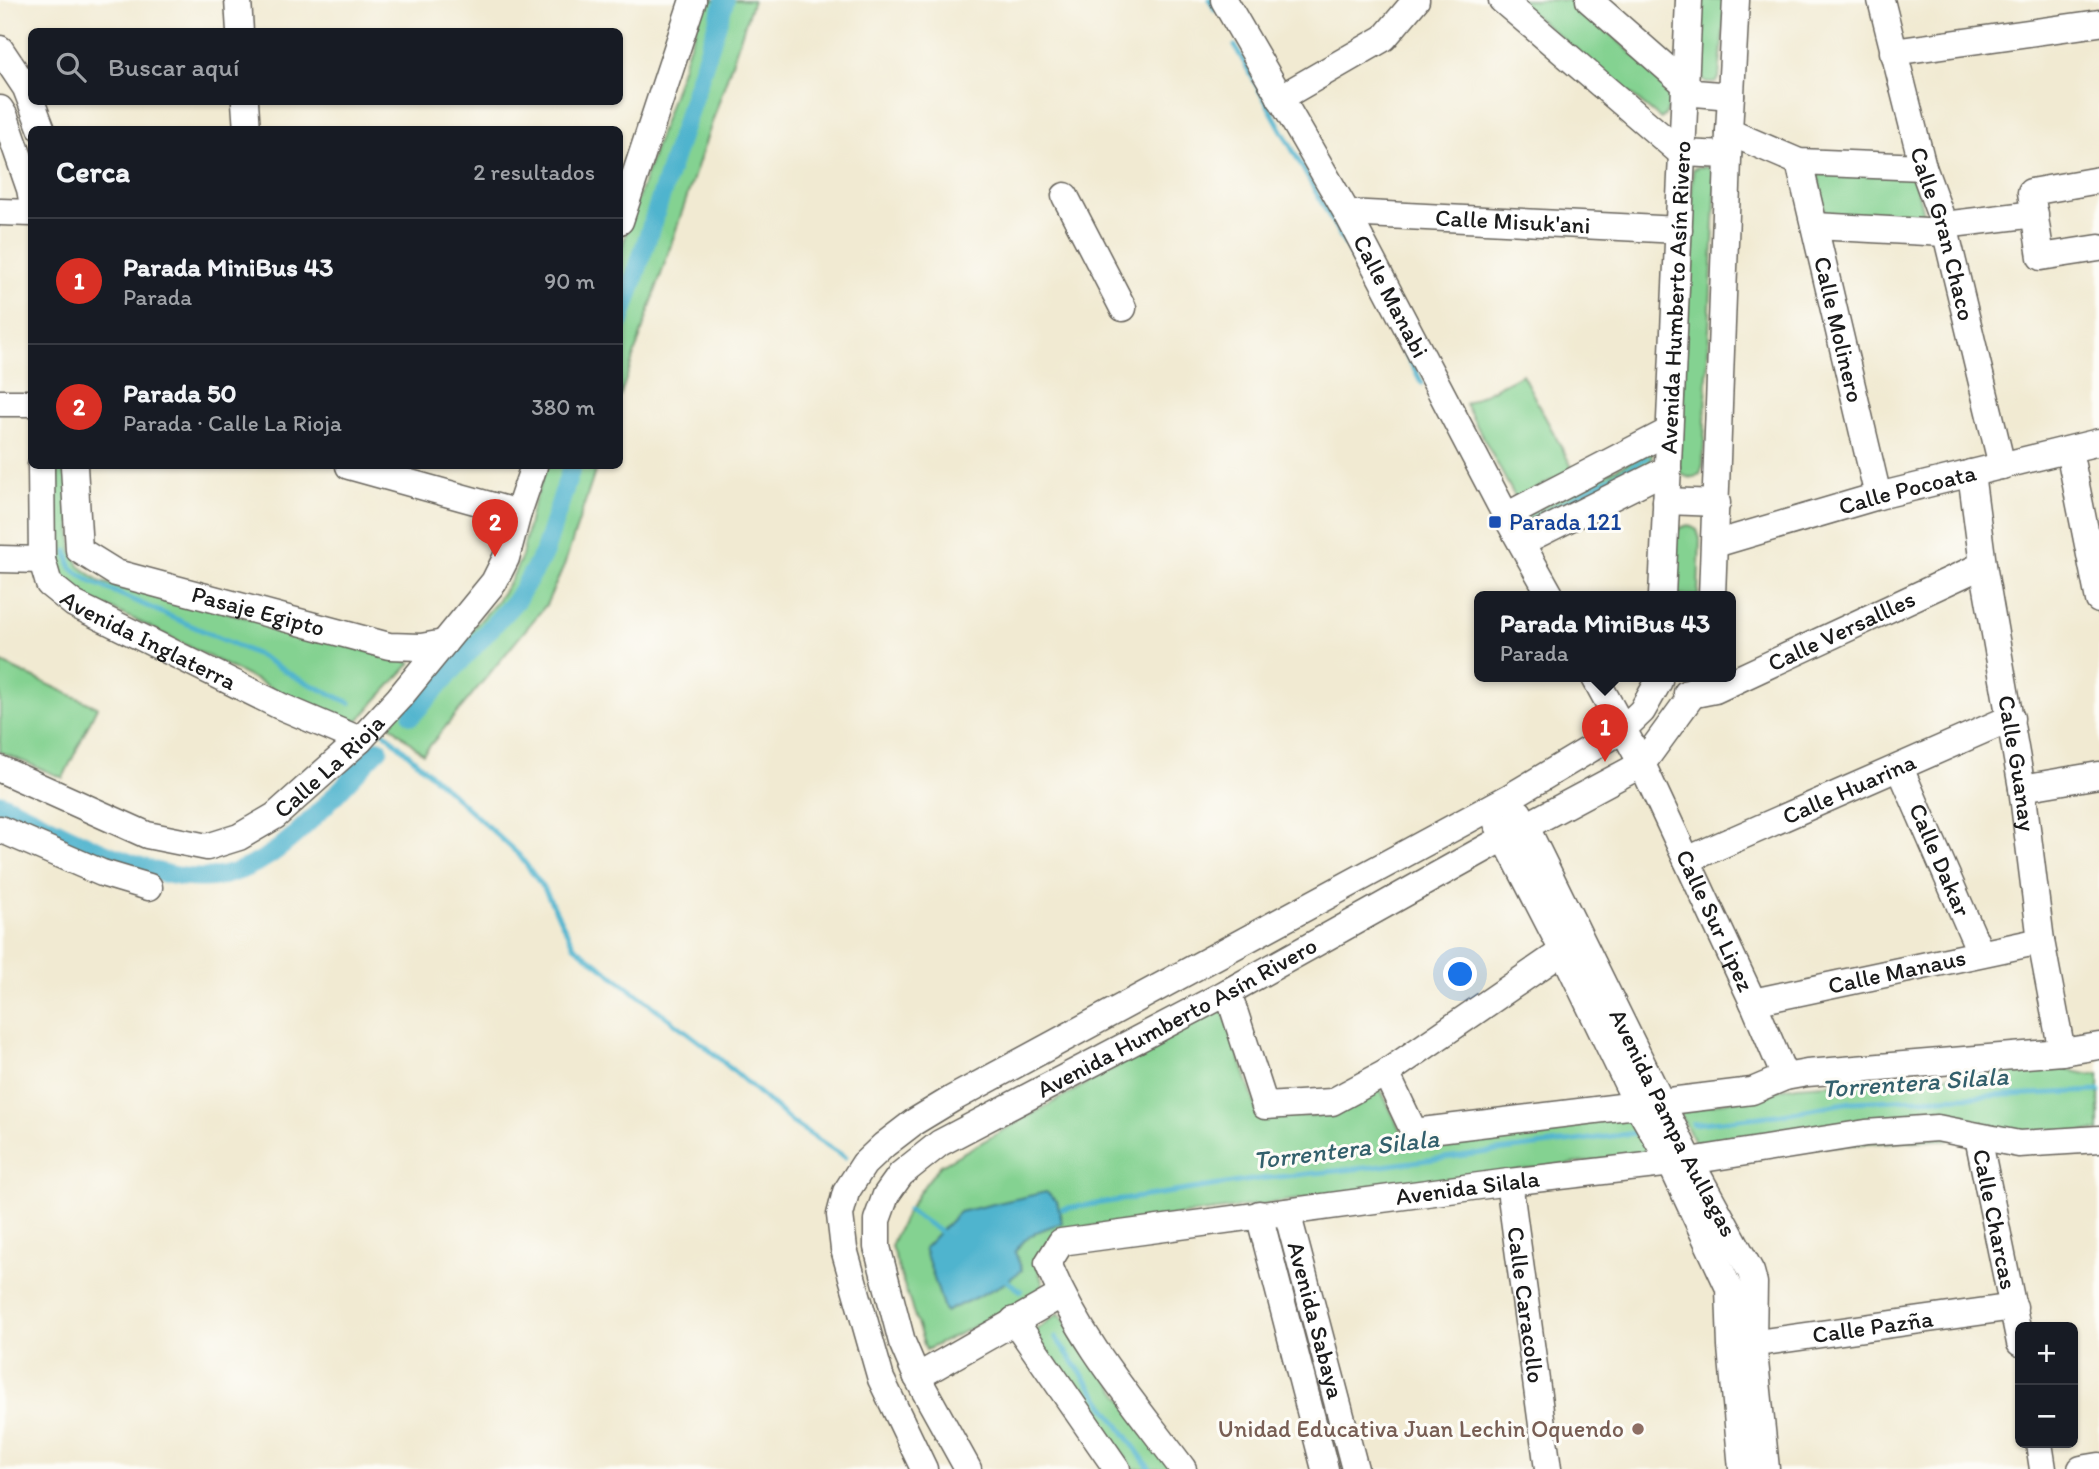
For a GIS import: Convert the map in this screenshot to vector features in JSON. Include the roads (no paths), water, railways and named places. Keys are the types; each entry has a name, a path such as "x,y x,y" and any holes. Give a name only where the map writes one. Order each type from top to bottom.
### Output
{"street":[{"path":"238,0 240,28"},
{"path":"623,212 693,0"},
{"name":"Calle Manabi","path":"1224,0 1347,213 1548,591"},
{"path":"1280,98 1384,38 1416,0"},
{"path":"1502,0 1681,153 1729,144 1799,162 1923,167"},
{"path":"1589,0 1695,93 1731,96"},
{"name":"Avenida Humberto Asín Rivero","path":"1662,591 1689,0"},
{"name":"Avenida Humberto Asín Rivero","path":"1712,591 1737,0"},
{"name":"Calle Gran Chaco","path":"1881,0 1923,167 1944,229 2002,466"},
{"path":"1893,52 2099,23"},
{"path":"0,49 28,93"},
{"path":"32,105 40,126"},
{"path":"245,105 247,126"},
{"path":"0,109 28,183"},
{"name":"Calle Molinero","path":"1799,162 1878,496"},
{"path":"2099,180 2031,192 2041,257 2099,248"},
{"path":"1065,196 1123,308"},
{"path":"0,212 28,213"},
{"name":"Calle Misuk'ani","path":"1347,213 1679,230"},
{"path":"1815,226 1944,229 2035,214"},
{"path":"0,403 28,403"},
{"path":"1506,516 1669,431"},
{"name":"Calle Pocoata","path":"1715,544 1878,496 2099,442"},
{"path":"2069,450 2099,600"},
{"name":"Avenida Inglaterra","path":"41,469 42,561 49,584 74,604 281,706 360,740"},
{"name":"Avenida Inglaterra","path":"74,469 79,550"},
{"path":"372,469 409,474 518,513"},
{"name":"Calle La Rioja","path":"0,769 147,835 207,847 239,837 275,816 360,740 399,698 494,583 506,558 533,469"},
{"path":"1522,542 1668,470"},
{"name":"Calle Guanay","path":"1971,474 1983,565 2022,788 2041,941 2062,1052"},
{"path":"1666,501 1717,503"},
{"name":"Pasaje Egipto","path":"79,550 116,573 389,646 421,647 444,643"},
{"path":"0,559 42,561"},
{"name":"Calle Versallles","path":"1736,680 1983,565"},
{"path":"1597,682 1642,764"},
{"name":"Avenida Humberto Asín Rivero","path":"923,1469 881,1379 844,1249 840,1215 846,1192 864,1164 915,1122 952,1099 1500,802 1622,730 1642,710 1657,682"},
{"path":"1662,682 1669,688 1701,685"},
{"name":"Calle Versallles","path":"1701,685 1715,690 1732,682"},
{"name":"Avenida Humberto Asín Rivero","path":"968,1469 917,1377 902,1342 877,1247 877,1220 886,1195 901,1174 940,1143 1228,992 1642,764 1701,685"},
{"name":"Calle Huarina","path":"1687,860 2011,718"},
{"name":"Calle Sur Lipez","path":"1642,764 1785,1077"},
{"name":"Calle Dakar","path":"1900,768 1980,952"},
{"path":"2022,788 2099,775"},
{"name":"Avenida Pampa Aullagas","path":"1500,802 1649,1104"},
{"path":"0,829 102,873 149,887"},
{"name":"Avenida Pampa Aullagas","path":"1515,832 1563,951 1680,1161 1729,1288 1766,1469"},
{"name":"Calle Manaus","path":"1753,1002 2041,941"},
{"path":"1228,992 1265,1105 1332,1102 1386,1073 1563,951"},
{"path":"1386,1073 1414,1132 1752,1091 1785,1077 1807,1073 2062,1052 2099,1046"},
{"path":"952,1099 970,1128"},
{"name":"Avenida Silala","path":"1061,1294 1048,1263 1060,1242 1680,1161 1866,1133 1937,1128 2019,1144 2099,1139"},
{"name":"Calle Charcas","path":"1978,1137 2016,1322"},
{"name":"Calle Caracollo","path":"1509,1182 1548,1469"},
{"name":"Avenida Sabaya","path":"1287,1212 1355,1469"},
{"name":"Avenida Sabaya","path":"1259,1214 1325,1469"},
{"path":"917,1377 1061,1294 1083,1334 1183,1469"},
{"name":"Calle Pazña","path":"1742,1344 2014,1307"},
{"path":"1014,1320 1117,1469"},
{"name":"Avenida Pampa Aullagas","path":"1742,1344 1742,1469"},
{"path":"2040,1448 2043,1469"},
{"path":"2081,1469 2099,1466"}],"water":[{"path":"1046,1192 1057,1201 1062,1223 1035,1233 1019,1246 1015,1252 1022,1270 1002,1285 945,1312 924,1248 959,1212"}],"waterway":[{"path":"623,313 725,0"},
{"path":"1210,0 1215,10"},
{"path":"1235,46 1422,383"},
{"path":"1533,519 1647,458"},
{"path":"412,715 517,599 544,553 571,469"},
{"path":"67,551 71,568 92,582 258,655 297,678 350,703"},
{"path":"384,732 519,855 545,890 574,946 705,1046 793,1123 845,1157"},
{"path":"0,803 127,862 179,876 214,877 238,871 260,861 280,847 312,819 379,749"},
{"name":"Torrentera Silala","path":"1693,1124 1777,1115 1851,1102 2099,1091"},
{"name":"Torrentera Silala","path":"1062,1209 1258,1179 1374,1167 1636,1133"},
{"path":"908,1210 945,1235"},
{"path":"1003,1278 1021,1291"},
{"path":"1056,1338 1150,1469"}],"place":[{"name":"Parada 121","path":"1495,522"},
{"name":"Parada 50","path":"495,557"},
{"name":"Parada MiniBus 43","path":"1605,762"},
{"name":"Unidad Educativa Juan Lechin Oquendo","path":"1638,1429"}]}
